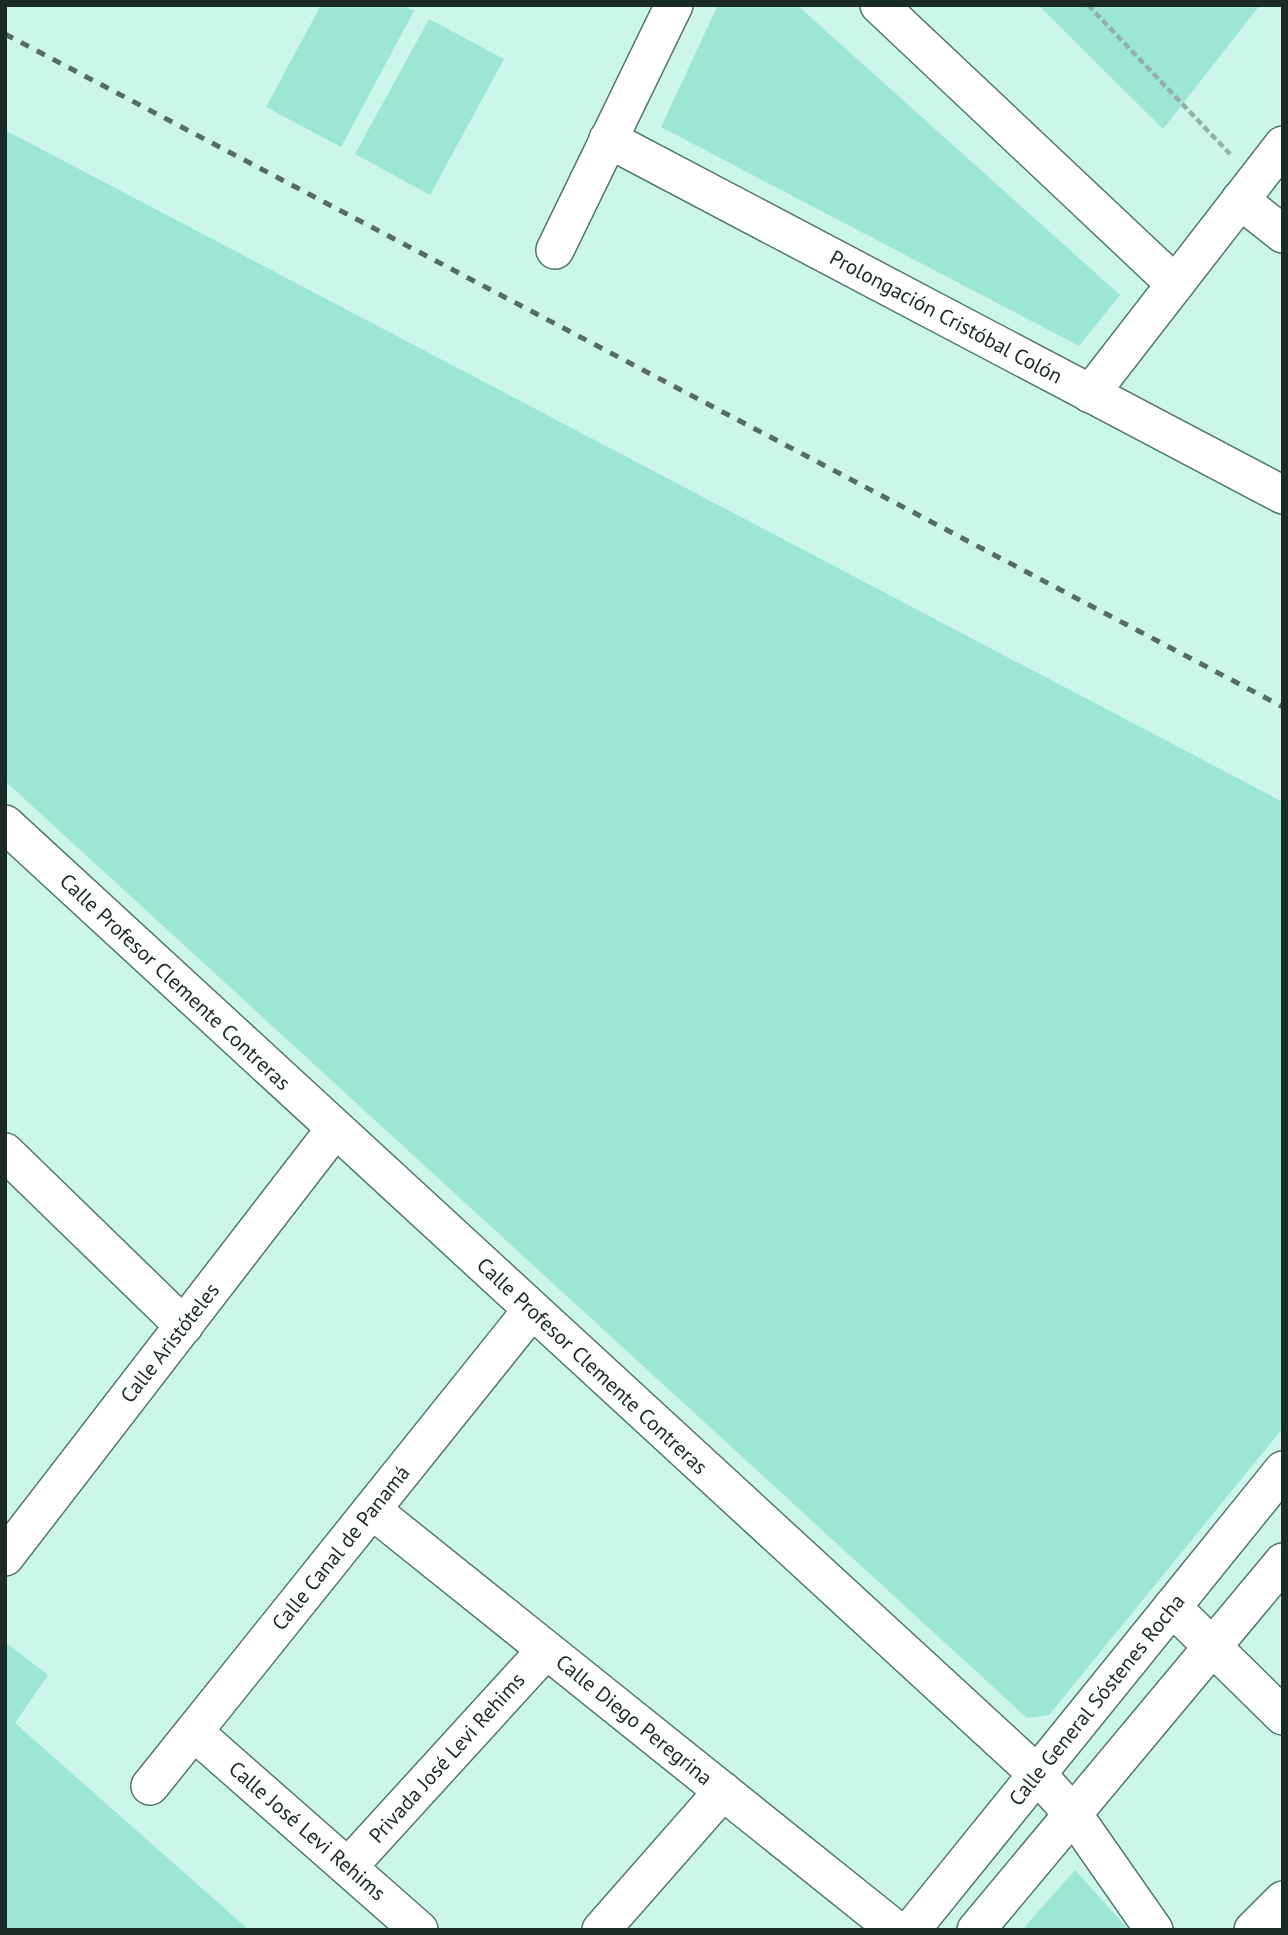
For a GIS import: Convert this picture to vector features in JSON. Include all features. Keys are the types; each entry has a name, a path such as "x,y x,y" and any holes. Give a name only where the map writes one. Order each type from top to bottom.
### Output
{"street":[{"path":"555,250 674,5"},
{"path":"878,5 1175,284"},
{"name":"Prolongación Cristóbal Colón","path":"608,139 1283,495"},
{"path":"1090,394 1283,145"},
{"path":"1248,190 1283,234"},
{"name":"Calle Profesor Clemente Contreras","path":"5,824 1037,1774 1073,1814 1154,1930"},
{"name":"Calle Aristóteles","path":"9,1545 184,1326 335,1129"},
{"path":"5,1152 184,1326"},
{"name":"Calle Canal de Panamá","path":"150,1786 531,1311"},
{"name":"Calle General Sóstenes Rocha","path":"911,1930 1283,1469"},
{"name":"Calle Diego Peregrina","path":"372,1510 897,1930"},
{"path":"976,1930 1283,1562"},
{"path":"1172,1607 1283,1716"},
{"name":"Privada José Levi Rehims","path":"348,1867 546,1650"},
{"name":"Calle José Levi Rehims","path":"194,1732 419,1930"},
{"path":"601,1930 723,1791"},
{"path":"1253,1930 1283,1900"}],"path":[{"path":"1088,5 1248,190"}],"green space":[{"path":"321,5 403,5 414,11 341,147 266,107"},
{"path":"718,5 797,5 1120,295 1079,346 661,127"},
{"path":"1038,5 1260,5 1163,129"},
{"path":"429,19 504,59 430,195 355,154"},
{"path":"5,130 1283,802 1283,1428 1049,1715 1027,1718 5,781"},
{"path":"5,1642 48,1675 15,1723 249,1930 5,1930"},
{"path":"1075,1870 1129,1930 1022,1930"}],"railway":[{"path":"5,34 1283,707"}]}
